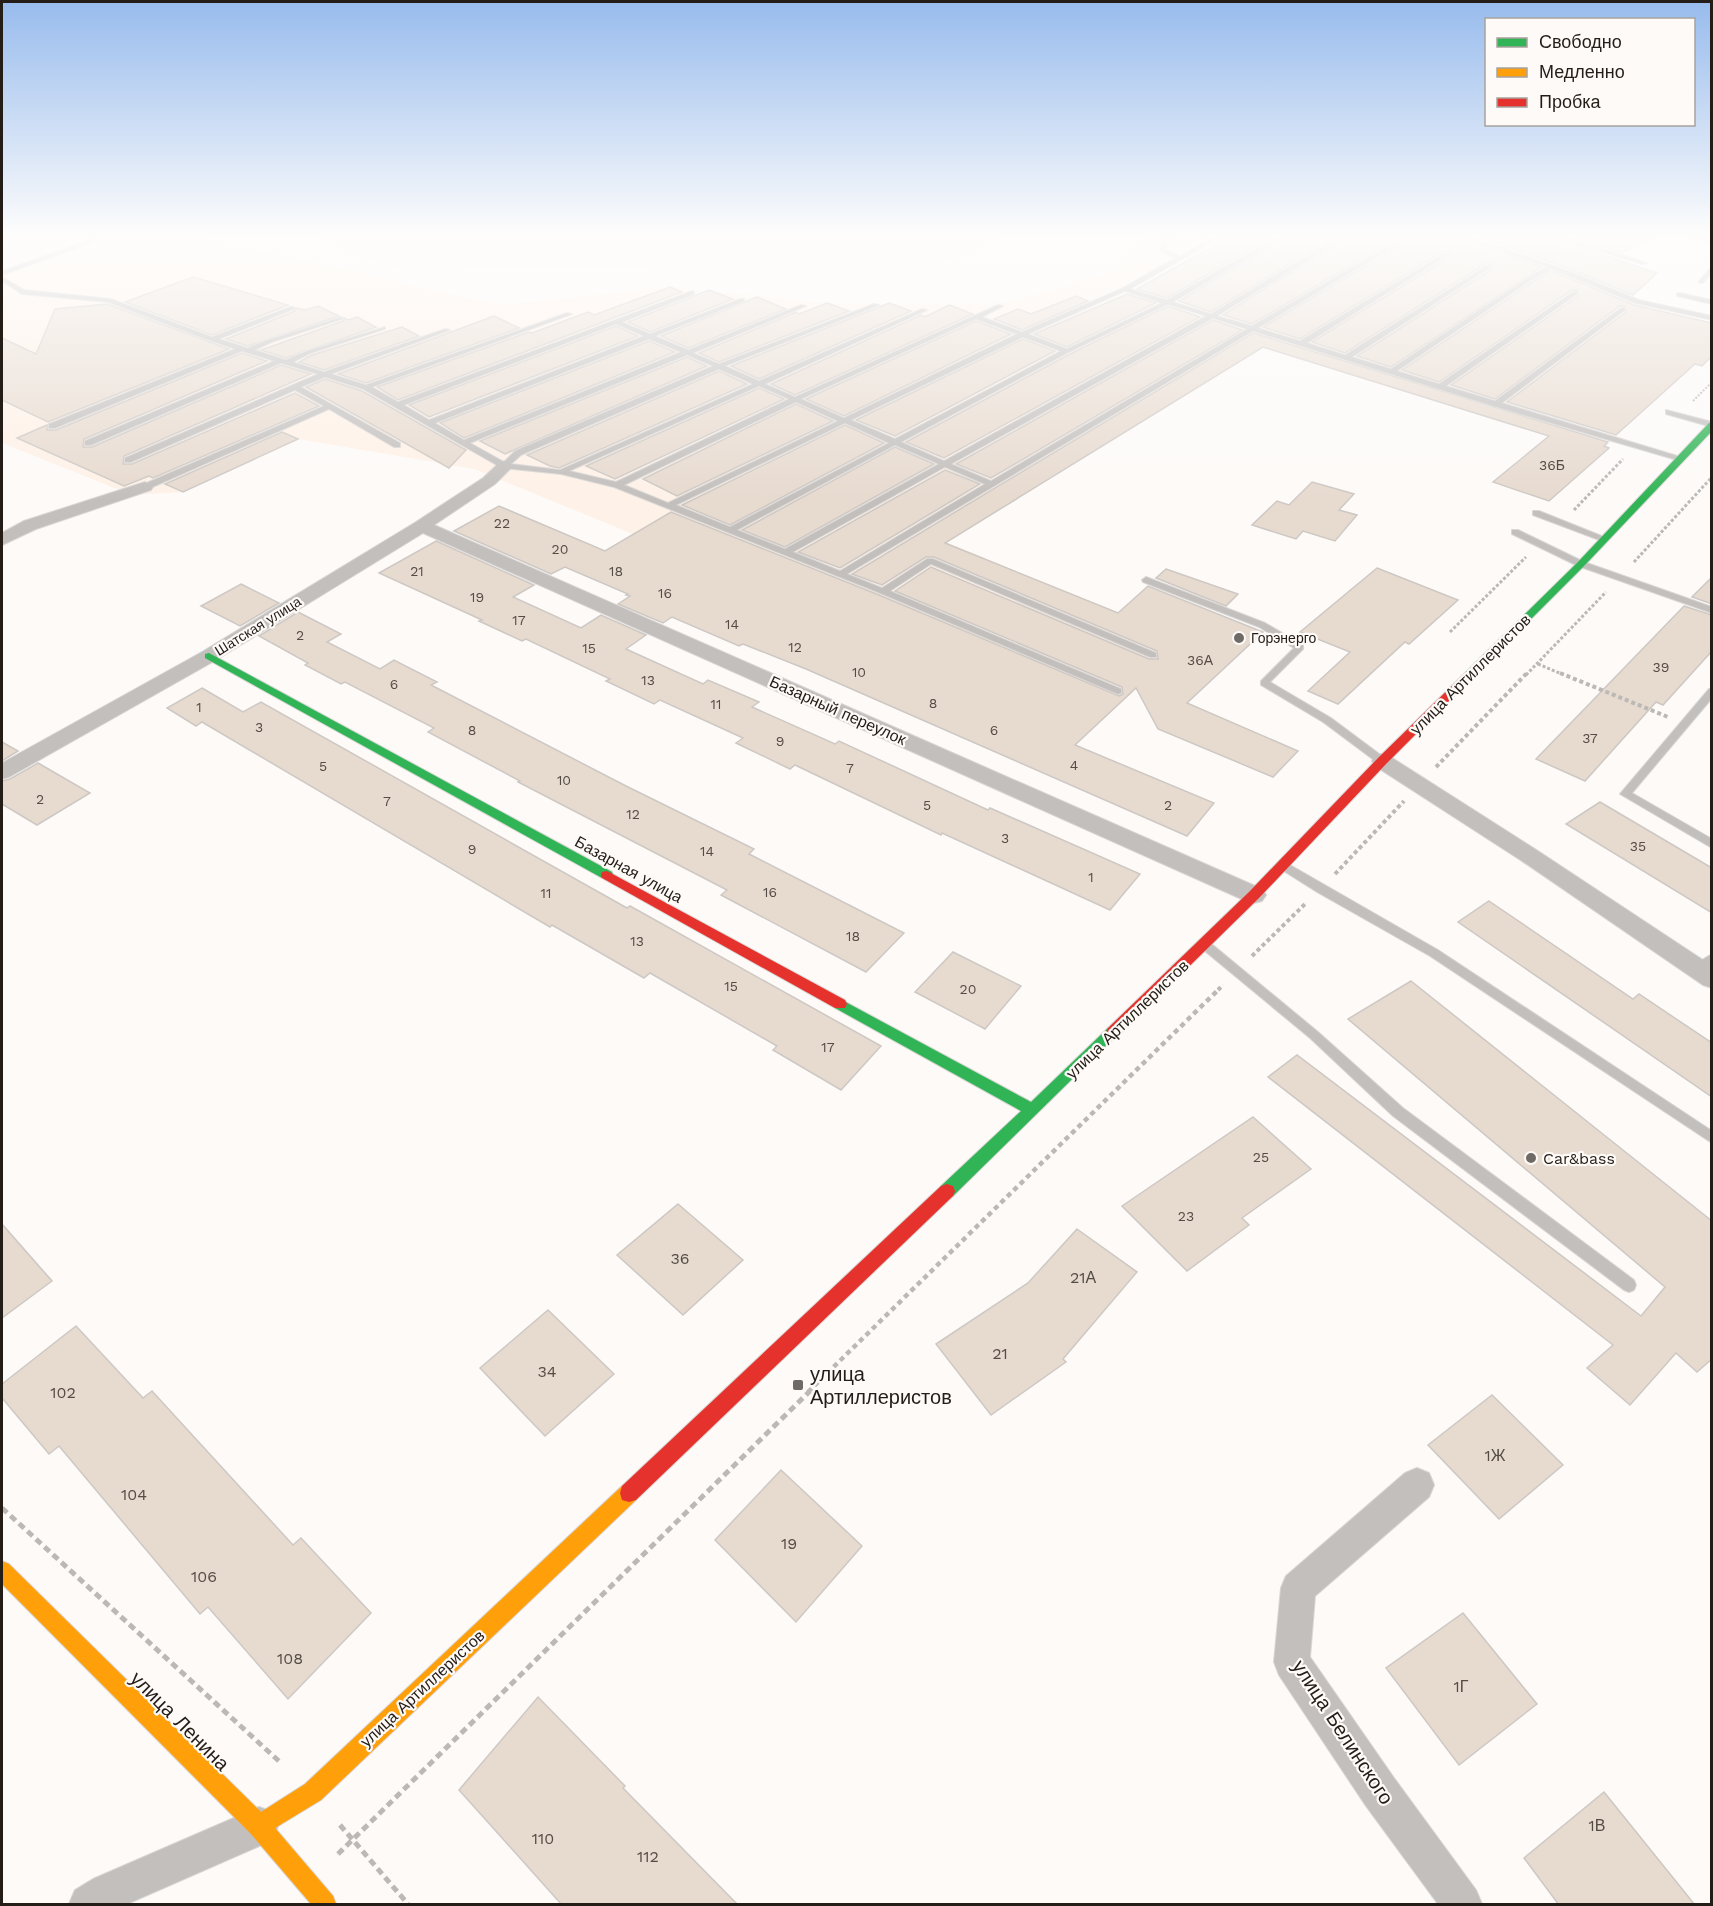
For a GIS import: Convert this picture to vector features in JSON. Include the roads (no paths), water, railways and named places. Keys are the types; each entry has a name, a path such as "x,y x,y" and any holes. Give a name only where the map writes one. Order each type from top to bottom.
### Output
{"street":[{"name":"улица Артиллеристов","path":"89,1905 107,1893 259,1826 313,1792 1033,1110 1204,944 1382,761 1581,564 1712,424"},
{"name":"Шатская улица","path":"2,772 209,656 422,526 489,482 505,466"},
{"path":"2,540 40,522 145,487"},
{"name":"Базарный переулок","path":"422,526 1254,895"},
{"name":"Базарная улица","path":"209,656 1033,1110"},
{"path":"1382,761 1706,968"},
{"name":"улица Белинского","path":"1418,1485 1298,1588 1292,1662 1380,1792 1462,1905"},
{"name":"улица Ленина","path":"2,1571 259,1826 325,1905"}],"lane":[{"path":"170,323 213,339 366,387 505,466 561,472 617,485 883,591 1118,691"},
{"path":"213,339 254,323"},
{"path":"52,426 247,349 325,323"},
{"path":"366,387 544,323"},
{"path":"399,405 616,323"},
{"path":"620,323 991,484"},
{"path":"430,422 685,323"},
{"path":"465,442 759,323"},
{"path":"505,466 518,453 720,366 830,323"},
{"path":"561,472 895,323"},
{"path":"617,485 796,399 963,323"},
{"path":"992,323 1067,351"},
{"path":"670,505 1048,323"},
{"path":"730,530 1067,351 1125,323"},
{"path":"786,552 1199,323"},
{"path":"1233,323 1680,458"},
{"path":"840,574 1262,323"},
{"path":"1300,344 1334,323"},
{"path":"1346,358 1401,323"},
{"path":"1392,372 1465,323"},
{"path":"1440,387 1532,323"},
{"path":"1496,404 1604,323"},
{"path":"88,443 285,361 383,328"},
{"path":"128,460 326,374 447,330"},
{"path":"297,388 397,445"},
{"path":"145,487 328,407"},
{"path":"1669,412 1712,424"},
{"path":"1536,513 1605,539"},
{"path":"1515,532 1581,564 1712,610"},
{"path":"883,591 930,561 1153,654"},
{"path":"1146,580 1262,625 1300,647 1264,683 1327,720 1382,761"},
{"path":"1712,691 1624,794 1712,844"},
{"path":"1283,865 1434,953 1712,1138"},
{"path":"1204,944 1314,1035 1398,1112 1629,1285"}],"place":[{"name":"Горэнерго","path":"1239,638"},
{"name":"Car&bass","path":"1531,1158"},
{"name":"улица Артиллеристов","path":"798,1385"}]}
